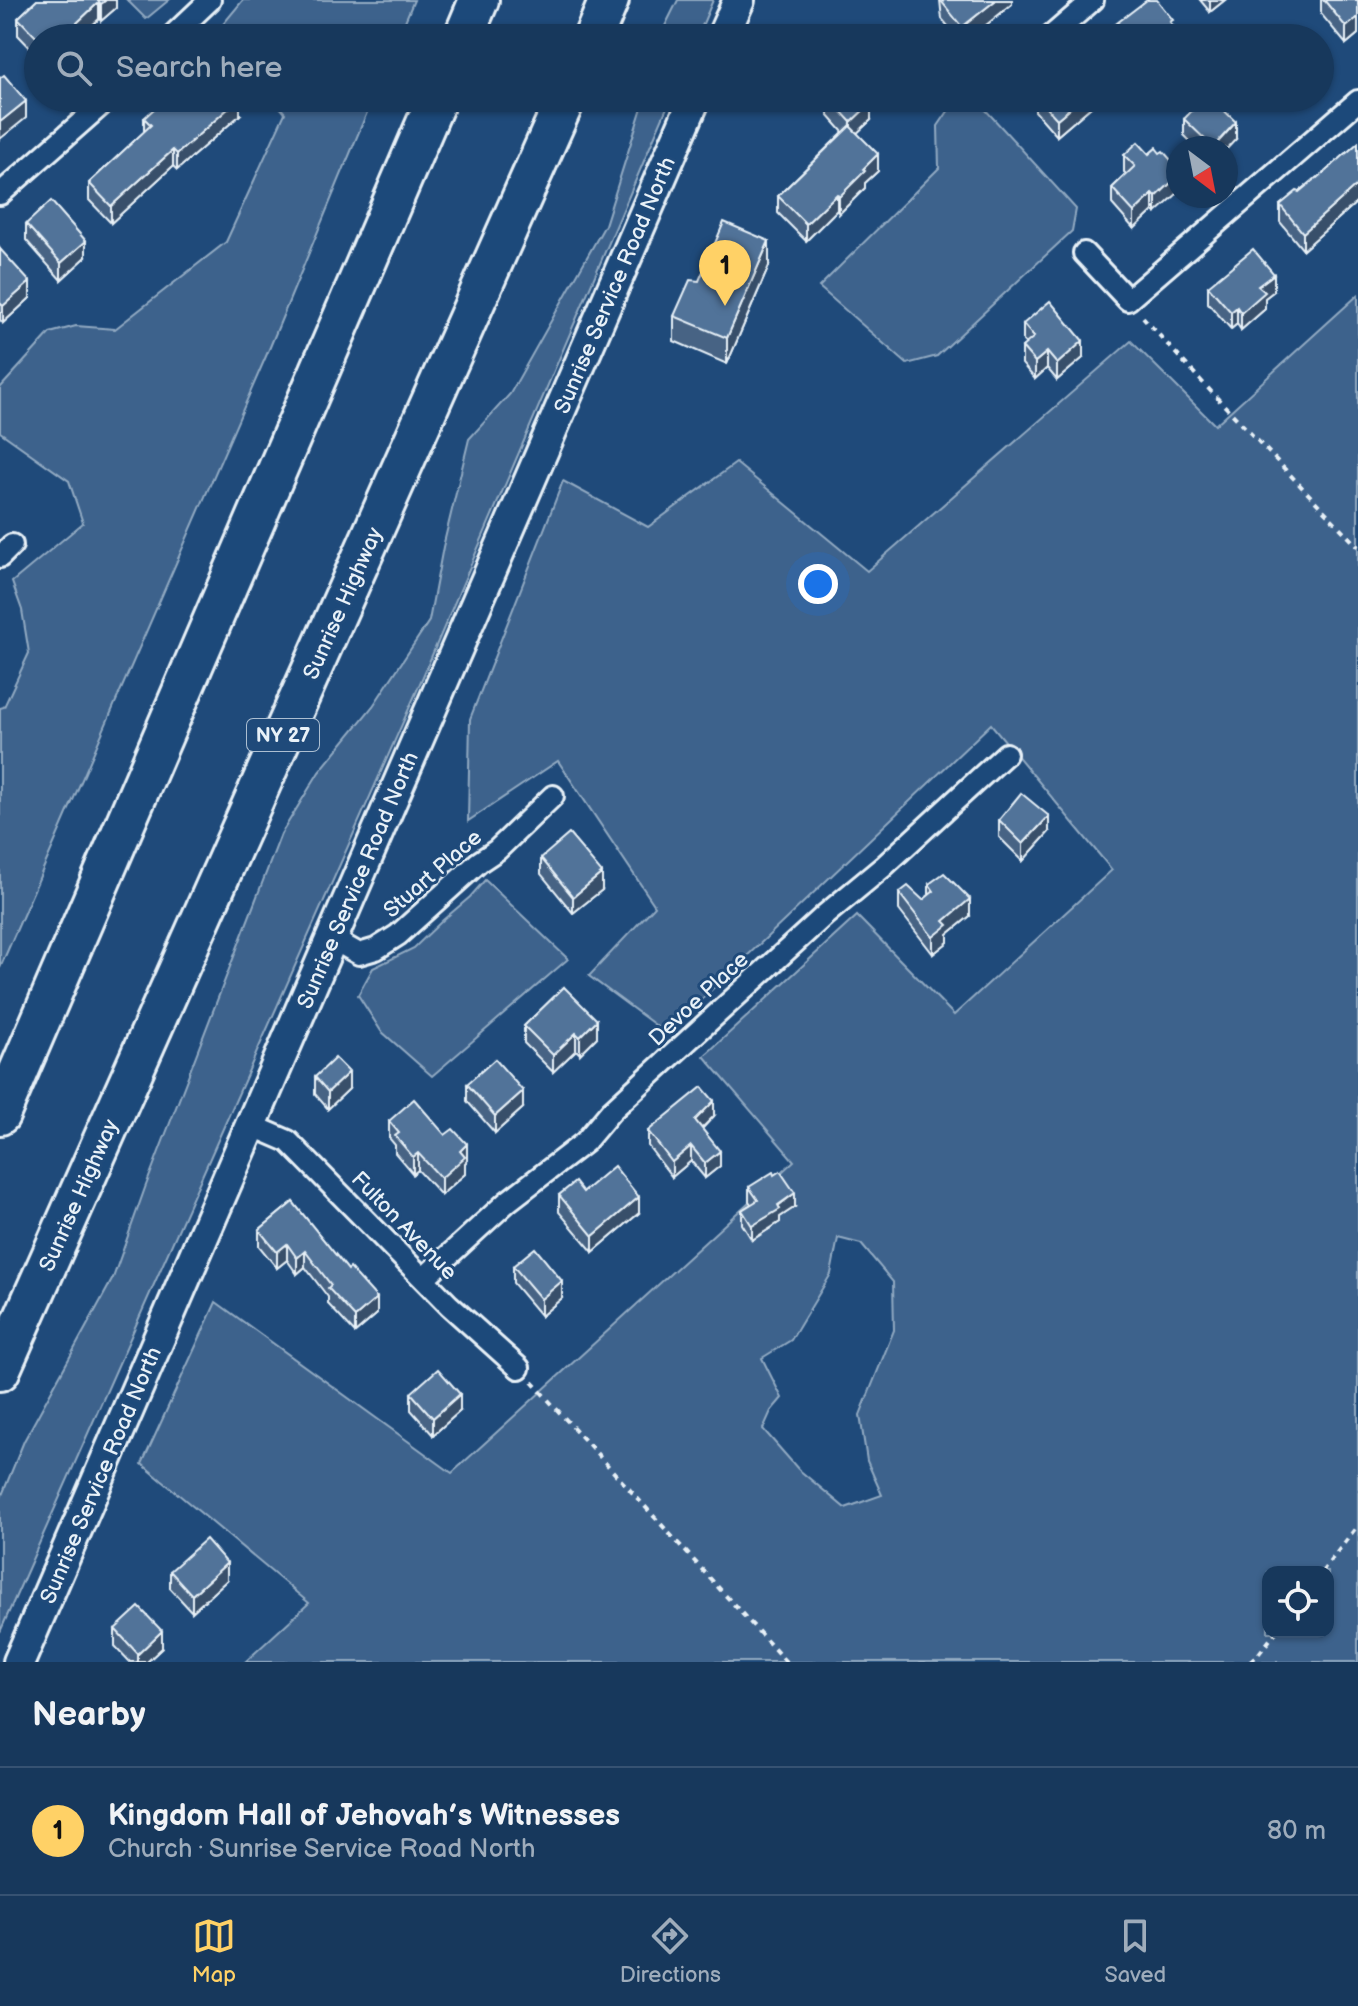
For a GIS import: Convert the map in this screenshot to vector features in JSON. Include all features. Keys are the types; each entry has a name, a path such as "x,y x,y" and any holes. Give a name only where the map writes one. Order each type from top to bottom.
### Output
{"highway":[{"path":"469,24 479,0"},
{"path":"599,24 609,0"},
{"path":"0,1115 431,112"},
{"name":"Sunrise Highway","path":"0,1371 560,112"}],"street":[{"path":"185,24 210,0"},
{"path":"728,24 739,0"},
{"path":"1065,24 1093,0"},
{"path":"1084,253 1128,300 1358,101"},
{"path":"0,194 93,112"},
{"name":"Sunrise Service Road North","path":"19,1662 689,112"},
{"name":"Devoe Place","path":"424,1278 507,1202 585,1142 611,1111 1006,754"},
{"name":"Stuart Place","path":"331,938 359,954 376,949 398,935 479,862 497,850 553,796"},
{"name":"Fulton Avenue","path":"251,1125 288,1141 449,1305 519,1368"}],"path":[{"path":"1128,300 1358,547"},
{"path":"519,1368 786,1662"},
{"path":"1327,1566 1358,1525"},
{"path":"1250,1662 1271,1638"}],"shaded area":[{"path":"127,0 169,0 146,19"},
{"path":"243,0 414,0 404,24 223,24"},
{"path":"678,0 713,0 703,24 666,24"},
{"path":"367,112 270,347 0,968 0,708 4,707 29,653 22,610 12,582 83,523 69,481 0,432 0,388 50,333 76,326 115,329 226,242 285,113"},
{"path":"641,112 665,112 415,695 0,1632 0,1500 24,1441 113,1278 281,834 319,772 373,706 429,621 469,439 510,394 605,225"},
{"path":"948,112 988,112 1076,209 1072,231 937,356 907,364 819,287 939,168 938,126"},
{"path":"1358,295 1358,1662 245,1662 309,1603 142,1464 216,1302 452,1473 794,1161 704,1056 857,916 954,1015 1112,870 991,724 666,1033 589,976 655,906 558,761 468,821 470,719 563,481 648,527 736,463 867,571 1131,341 1215,425","holes":["838,1238 861,1244 893,1282 894,1330 860,1415 867,1461 882,1495 845,1508 798,1469 763,1429 771,1411 782,1398 762,1358 791,1340 831,1274"]},
{"path":"485,880 568,959 432,1076 381,1031 358,995 373,968 414,948"}],"building":[{"path":"37,0 106,0 101,4 99,2 76,24 24,24 18,18"},
{"path":"996,0 966,24 960,24 942,2"},
{"path":"1147,0 1157,0 1173,20 1172,24 1116,24"},
{"path":"1324,0 1358,0 1358,17 1346,27"},
{"path":"4,75 24,103 0,122 0,78"},
{"path":"151,112 224,112 177,154 173,150 111,206 89,183 151,125 144,118"},
{"path":"842,112 862,112 851,122"},
{"path":"1051,112 1065,112 1057,119"},
{"path":"1191,112 1226,112 1236,122 1223,136 1202,136 1184,119"},
{"path":"850,126 878,154 839,197 837,194 806,224 778,196"},
{"path":"1138,142 1149,154 1156,148 1166,154 1166,187 1156,197 1153,194 1134,212 1112,188 1135,166 1124,155"},
{"path":"1358,143 1358,184 1303,233 1280,205 1318,178"},
{"path":"51,201 86,241 61,263 26,224"},
{"path":"724,222 769,241 727,338 674,316 690,280 699,281"},
{"path":"0,249 30,282 3,306 0,303"},
{"path":"1253,249 1274,274 1258,286 1265,292 1241,313 1237,307 1231,312 1208,286"},
{"path":"1050,301 1083,341 1057,364 1047,352 1035,362 1022,347 1034,337 1023,324"},
{"path":"1021,793 1049,816 1023,844 999,820"},
{"path":"569,834 602,873 573,897 541,858"},
{"path":"944,873 970,899 944,921 948,925 933,937 899,893 908,886 923,900 934,891 929,884"},
{"path":"564,987 597,1020 580,1037 576,1033 553,1055 524,1026"},
{"path":"335,1058 349,1072 328,1092 315,1077"},
{"path":"495,1059 523,1091 495,1116 467,1084"},
{"path":"702,1087 714,1101 695,1120 720,1151 705,1163 691,1146 672,1162 648,1131"},
{"path":"414,1099 445,1135 453,1129 467,1144 460,1151 465,1157 441,1178 418,1153 413,1157 395,1136 399,1133 389,1121"},
{"path":"614,1166 639,1197 593,1236 559,1195 575,1182 583,1192"},
{"path":"780,1171 795,1193 778,1205 780,1209 752,1226 742,1210 758,1200 749,1187"},
{"path":"293,1202 348,1270 350,1268 377,1298 355,1317 328,1288 331,1285 305,1251 297,1258 287,1244 277,1252 259,1230"},
{"path":"535,1248 562,1281 541,1299 513,1266"},
{"path":"438,1369 460,1394 433,1418 411,1393"},
{"path":"206,1539 227,1563 192,1595 170,1571"},
{"path":"139,1607 162,1631 138,1654 115,1629"}],"place":[{"name":"Kingdom Hall of Jehovah’s Witnesses","path":"725,306"}]}
